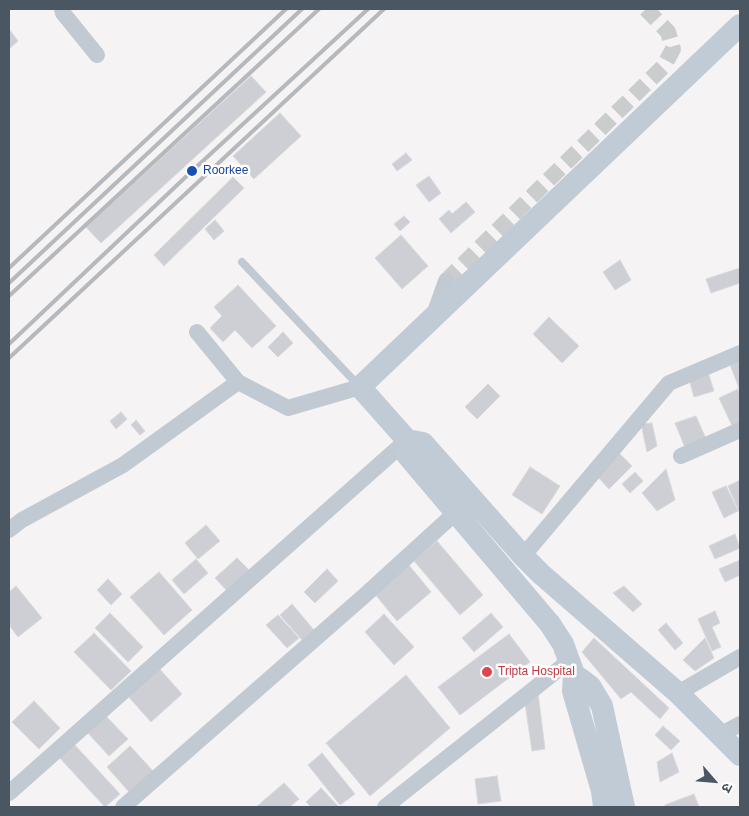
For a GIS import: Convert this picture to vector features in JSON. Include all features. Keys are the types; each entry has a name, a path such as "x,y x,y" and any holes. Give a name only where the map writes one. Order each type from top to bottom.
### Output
{"main road":[{"path":"624,807 602,706 590,686 569,660 550,624 463,505 423,443 407,440 360,387 740,25"},
{"path":"463,505 678,694 740,755"},
{"path":"588,615 569,660 572,691 602,791 604,807"}],"street":[{"path":"62,9 62,13 97,55"},
{"path":"433,318 446,281"},
{"path":"197,332 238,382 288,408 360,387"},
{"path":"523,556 670,383 740,353"},
{"path":"9,530 22,520 123,465 238,382"},
{"path":"681,456 740,430"},
{"path":"9,793 407,440"},
{"path":"123,807 364,596 463,505"},
{"path":"678,694 740,657"},
{"path":"385,807 569,660"},
{"path":"720,735 740,724"}],"lane":[{"path":"242,262 360,387"}],"building":[{"path":"9,29 18,41 9,49"},
{"path":"251,76 266,92 101,243 86,227"},
{"path":"280,113 301,136 254,179 233,156"},
{"path":"406,153 412,160 397,171 392,164"},
{"path":"429,176 441,193 429,202 416,185"},
{"path":"233,177 244,188 164,266 154,255"},
{"path":"466,202 475,212 451,233 439,219 449,210 452,214"},
{"path":"404,216 410,222 400,231 394,224"},
{"path":"215,220 224,231 214,240 205,229"},
{"path":"401,235 428,266 402,289 375,258"},
{"path":"620,260 631,280 615,290 603,272"},
{"path":"740,268 740,283 711,293 706,279"},
{"path":"238,285 276,326 252,348 235,330 223,342 210,328 222,316 214,307"},
{"path":"549,317 579,346 562,363 533,334"},
{"path":"283,332 293,343 278,357 268,347"},
{"path":"740,357 740,388 739,388 729,362"},
{"path":"707,369 714,391 694,397 688,375"},
{"path":"488,384 500,396 477,419 465,407"},
{"path":"738,389 740,394 740,429 735,432 719,398"},
{"path":"121,412 127,419 116,429 110,421"},
{"path":"696,416 707,441 686,450 675,423"},
{"path":"136,420 145,431 140,435 131,425"},
{"path":"652,423 657,446 647,452 641,424"},
{"path":"618,452 632,466 609,489 596,475"},
{"path":"530,467 560,486 542,514 512,495"},
{"path":"666,469 675,500 657,511 642,493"},
{"path":"635,472 643,481 630,493 622,484"},
{"path":"740,480 740,514 728,486"},
{"path":"726,486 738,511 724,518 712,492"},
{"path":"206,525 220,541 198,559 185,543"},
{"path":"735,534 740,548 715,559 709,546"},
{"path":"437,541 483,595 460,615 414,561"},
{"path":"237,558 252,573 230,594 215,578"},
{"path":"196,559 208,573 184,594 172,580"},
{"path":"740,560 740,575 725,582 719,569"},
{"path":"408,564 431,592 397,621 374,593"},
{"path":"327,569 338,581 315,603 304,592"},
{"path":"159,572 192,610 164,635 130,597"},
{"path":"108,579 122,594 111,605 97,590"},
{"path":"16,586 42,618 18,637 9,625 9,592"},
{"path":"624,586 642,604 633,612 613,593"},
{"path":"292,604 314,630 302,640 280,615"},
{"path":"715,611 720,623 712,627 721,647 712,651 698,619"},
{"path":"110,613 143,647 128,662 95,628"},
{"path":"491,613 503,627 474,652 462,638"},
{"path":"384,614 414,647 394,665 365,632"},
{"path":"278,615 299,638 287,648 266,625"},
{"path":"666,623 683,643 675,650 658,630"},
{"path":"94,633 131,671 111,690 74,652"},
{"path":"509,634 530,662 460,715 438,687"},
{"path":"594,638 669,708 660,719 631,692 621,699 582,652"},
{"path":"705,638 714,658 695,671 683,660"},
{"path":"157,666 182,694 151,722 126,694"},
{"path":"406,675 450,728 370,796 326,743"},
{"path":"538,693 545,749 532,751 525,703"},
{"path":"34,701 60,728 39,749 12,722"},
{"path":"104,714 128,739 109,756 86,731"},
{"path":"663,726 680,741 671,750 655,735"},
{"path":"72,742 120,794 105,807 57,755"},
{"path":"130,746 154,772 130,793 107,767"},
{"path":"322,753 355,794 340,805 308,765"},
{"path":"672,753 679,772 660,782 657,762"},
{"path":"497,776 501,801 478,804 475,779"},
{"path":"284,783 299,799 290,807 256,807"},
{"path":"321,788 337,807 311,807 306,802"},
{"path":"694,794 699,807 665,807 665,805"}],"tunnel":[{"path":"446,281 664,66 673,49 668,32 646,9"}],"railway":[{"path":"9,268 286,9"},
{"path":"9,283 302,9"},
{"path":"9,296 319,9"},
{"path":"9,344 192,171 368,9"},
{"path":"9,358 384,9"}],"place":[{"name":"Roorkee","path":"192,171"},
{"name":"Tripta Hospital","path":"487,672"}]}
